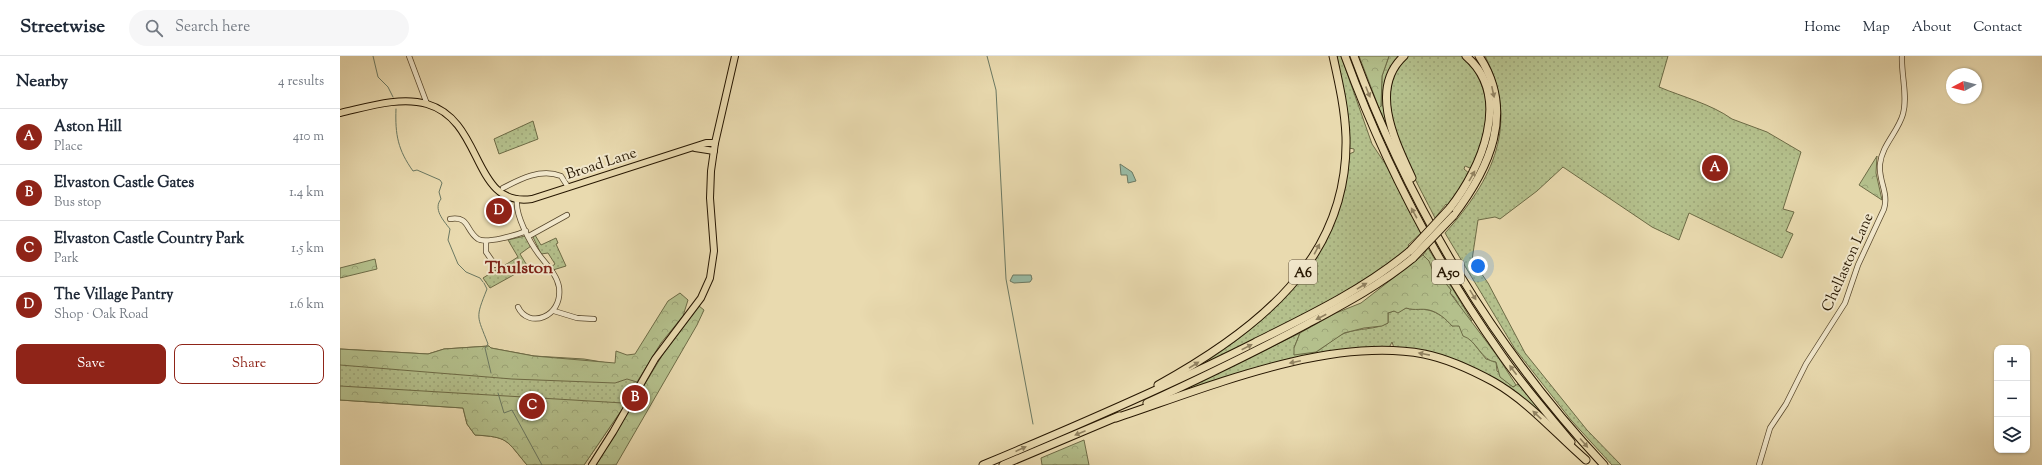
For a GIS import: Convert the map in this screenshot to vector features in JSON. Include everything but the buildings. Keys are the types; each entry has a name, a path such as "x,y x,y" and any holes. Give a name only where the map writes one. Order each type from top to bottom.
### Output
{"highway":[{"name":"A6","path":"983,465 1123,404 1189,368 1250,326 1287,292 1315,253 1335,208 1343,175 1346,138 1344,106 1334,56"},
{"name":"A50","path":"1345,56 1380,143 1412,208 1447,270 1508,364 1588,463"},
{"name":"A50","path":"1354,56 1388,139 1430,223 1478,303 1520,366 1569,426 1604,465"},
{"path":"1404,56 1395,65 1388,81 1386,95 1388,116 1394,136 1423,202 1430,223"},
{"path":"1123,404 1193,373 1311,314 1375,278 1410,251 1450,208 1478,165 1486,144 1489,123 1488,97 1477,69 1466,56"},
{"path":"1003,465 1116,418 1243,358 1353,300 1386,279 1413,258 1453,216 1483,171 1491,150 1496,130 1495,97 1488,74 1479,56"},
{"path":"1116,418 1229,379 1284,364 1343,353 1375,350 1397,351 1439,358 1463,366 1494,382 1527,406 1588,463"}],"main road":[{"path":"592,465 617,426 655,359 701,298 710,278 714,251 710,188 714,151 735,56"},
{"path":"340,113 397,102 428,104 448,115 460,126 493,186 503,195 517,200"},
{"name":"Broad Lane","path":"517,200 532,199 706,143 715,143"},
{"name":"Broad Lane","path":"692,148 714,151"}],"street":[{"path":"409,56 428,104"},
{"name":"Chellaston Lane","path":"1759,465 1770,428 1786,404 1806,364 1845,303 1858,265 1884,209 1886,199 1880,173 1880,163 1884,149 1898,126 1904,110 1902,56"},
{"path":"503,188 527,177 546,174 561,176 568,187"},
{"path":"517,200 518,214 527,233 557,280 559,299 554,311 545,316 534,318 522,314 518,307"},
{"path":"450,219 462,219 477,238 486,241 527,233 567,215"},
{"path":"486,241 486,252 495,265"},
{"path":"554,311 577,318 594,319"},
{"path":"517,317 522,314"}],"green space":[{"path":"1337,56 1341,56 1372,144 1386,165 1421,233 1408,245 1410,248 1358,284 1302,316 1189,372 1220,352 1248,331 1274,308 1297,283 1316,255 1332,225 1343,191 1349,154 1354,152 1354,149 1349,148 1348,115"},
{"path":"1359,56 1389,56 1382,76 1381,106 1379,108"},
{"path":"1389,56 1400,56 1388,73 1392,139 1379,108 1381,106 1382,76"},
{"path":"1408,56 1461,56 1474,70 1479,79 1483,89 1487,109 1486,129 1474,167 1470,168 1465,166 1464,169 1470,174 1449,206 1446,204 1435,218 1406,159 1397,136 1391,114 1390,92 1395,72"},
{"path":"1485,56 1668,56 1659,87 1706,105 1732,119 1767,132 1801,152 1783,209 1794,212 1786,231 1793,234 1782,258 1689,213 1679,240 1652,227 1563,167 1537,191 1500,219 1495,217 1478,220 1472,260 1488,283 1525,353 1587,430 1621,465 1612,465 1571,420 1515,349 1445,233 1476,193 1488,172 1496,150 1500,128 1500,105 1495,81"},
{"path":"533,121 538,139 499,154 494,139"},
{"path":"1877,156 1876,173 1882,200 1859,185"},
{"path":"535,235 541,245 556,238 558,243 556,244 566,266 553,270 551,267 555,264 548,253 541,254 533,237"},
{"path":"525,236 531,246 520,254 528,267 490,288 483,278 518,257 508,240"},
{"path":"1428,248 1472,321 1465,316 1456,299 1450,293 1451,290 1439,275 1433,271 1423,255"},
{"path":"1423,255 1429,261 1433,271 1439,275 1451,290 1450,293 1498,357 1516,385 1513,387 1500,377 1496,362 1486,358 1468,338 1463,336 1459,326 1452,326 1439,314 1426,309 1406,308 1398,313 1394,311 1388,313 1388,323 1382,326 1364,328 1344,333 1316,352 1294,355 1294,348 1300,333 1336,313 1361,303"},
{"path":"375,259 377,269 340,278 340,268"},
{"path":"680,293 688,300 683,316 661,343 637,382 627,379 615,383 512,379 340,365 340,349 428,354 444,349 489,346 491,348 534,356 615,363 616,351 627,355 635,354 668,301"},
{"path":"699,306 704,310 697,325 616,465 596,465 663,354"},
{"path":"1406,308 1432,311 1442,316 1452,326 1459,325 1486,359 1496,362 1497,371 1513,387 1518,384 1553,426 1482,373 1394,348 1392,342 1389,348 1353,349 1177,393 1300,333 1294,348 1316,352 1345,333 1378,327 1388,323 1388,313 1394,311 1398,312"},
{"path":"489,346 491,348 534,356 584,359 644,369 625,405 584,465 527,465 506,441 495,437 475,435 467,424 463,408 340,400 340,349 428,354 444,349"},
{"path":"340,386 623,403 625,405 584,465 527,465 506,441 495,437 475,435 467,424 463,408 340,400"},
{"path":"1084,440 1089,465 1042,465 1041,458"}],"shaded area":[{"path":"1120,164 1132,172 1136,181 1128,183 1127,175 1121,175"},
{"path":"1013,275 1031,275 1032,279 1030,282 1014,283 1010,281"}],"waterway":[{"path":"373,56 378,77 388,87 393,97"},
{"path":"987,56 996,90 1006,279 1033,424"},
{"path":"396,109 398,142 408,163 413,171 417,170 440,180 442,183 439,192 441,199 438,211 450,229 448,240 458,264 466,272 480,278 483,282"},
{"path":"484,283 487,289 479,312 479,317 488,344 485,348 491,373"},
{"path":"498,393 504,413 512,410 542,465"}],"place":[{"name":"Aston Hill","path":"1715,168"},
{"name":"The Village Pantry","path":"499,211"},
{"name":"Elvaston Castle Gates","path":"635,398"},
{"name":"Elvaston Castle Country Park","path":"532,406"}],"district":[{"name":"Thulston","path":"519,267"}]}
